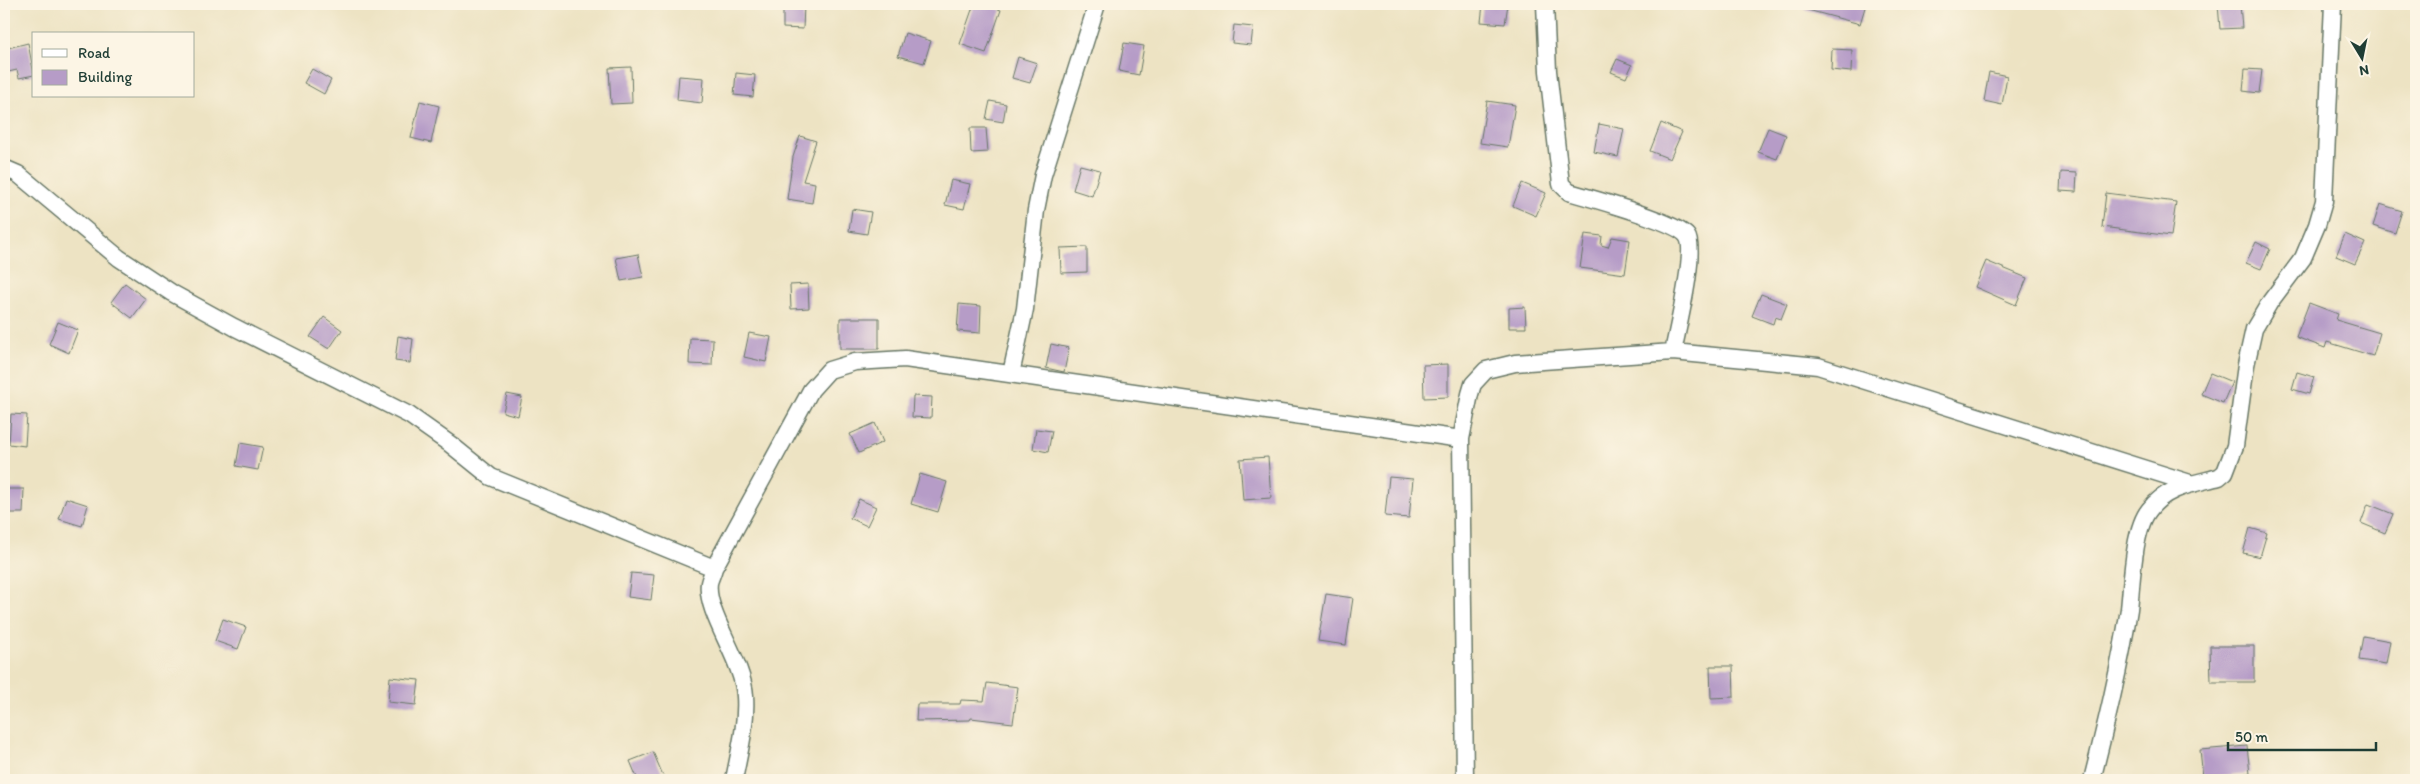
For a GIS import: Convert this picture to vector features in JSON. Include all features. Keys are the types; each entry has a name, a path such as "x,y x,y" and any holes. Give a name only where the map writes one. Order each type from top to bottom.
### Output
{"street":[{"path":"1011,374 1025,309 1036,210 1043,175 1097,4"},
{"path":"1545,4 1548,71 1561,184 1570,192 1682,230 1687,236 1691,255 1673,352"},
{"path":"2092,780 2109,712 2128,609 2135,547 2147,512 2157,500 2171,490 2219,477 2225,472 2230,461 2254,329 2270,302 2303,258 2317,225 2324,201 2333,4"},
{"path":"4,168 18,174 119,258 172,293 234,327 409,415 450,444 490,477 714,568"},
{"path":"1466,780 1461,439 1473,384 1486,370 1515,364 1673,352 1818,366 2193,484"},
{"path":"734,780 744,725 745,696 734,655 710,601 709,583 714,568 811,390 829,370 856,362 906,359 1461,439"}],"building":[{"path":"974,4 984,4 1001,10 986,53 960,44"},
{"path":"1483,4 1508,4 1505,24 1481,22"},
{"path":"1805,4 1866,4 1860,24 1804,9"},
{"path":"2218,4 2240,4 2242,28 2220,29"},
{"path":"783,5 804,5 803,29 783,28"},
{"path":"1234,25 1253,27 1251,45 1232,43"},
{"path":"905,33 931,41 924,63 898,56"},
{"path":"28,43 32,75 19,78 17,70 4,73 4,49"},
{"path":"1124,43 1144,46 1139,75 1119,71"},
{"path":"1832,49 1852,50 1851,72 1831,70"},
{"path":"1018,57 1037,63 1030,83 1012,78"},
{"path":"1617,59 1632,65 1626,78 1611,72"},
{"path":"631,67 632,103 611,104 609,68"},
{"path":"312,69 331,80 324,94 304,83"},
{"path":"2245,69 2262,70 2259,93 2243,91"},
{"path":"1989,72 2007,76 2002,105 1984,101"},
{"path":"736,73 755,75 753,97 734,95"},
{"path":"679,76 704,78 702,103 677,100"},
{"path":"420,101 439,106 431,143 411,138"},
{"path":"990,101 1006,104 1003,122 986,119"},
{"path":"1487,101 1515,105 1508,147 1480,143"},
{"path":"1661,123 1682,132 1670,159 1650,151"},
{"path":"1599,124 1624,129 1618,157 1594,152"},
{"path":"970,128 986,128 988,152 971,153"},
{"path":"1768,128 1786,135 1777,159 1758,152"},
{"path":"800,136 816,141 803,181 815,183 812,203 787,199 793,157"},
{"path":"1080,165 1100,170 1092,196 1073,190"},
{"path":"2061,172 2077,173 2076,192 2060,191"},
{"path":"951,180 970,184 964,209 945,205"},
{"path":"1522,183 1546,193 1536,216 1513,206"},
{"path":"2106,193 2176,202 2171,236 2102,227"},
{"path":"2380,204 2402,211 2395,233 2373,226"},
{"path":"852,209 871,212 867,234 849,231"},
{"path":"1585,234 1602,236 1601,245 1608,247 1612,237 1630,240 1625,274 1580,268"},
{"path":"2345,234 2365,243 2355,264 2336,256"},
{"path":"2256,242 2270,249 2261,269 2246,263"},
{"path":"1087,247 1087,272 1061,273 1060,248"},
{"path":"638,254 643,277 621,281 616,258"},
{"path":"1986,261 2027,278 2016,305 1975,287"},
{"path":"125,283 146,299 132,318 111,302"},
{"path":"808,284 809,308 791,309 790,285"},
{"path":"1761,294 1787,304 1781,319 1775,317 1773,324 1752,316"},
{"path":"2309,303 2338,314 2336,320 2380,333 2373,356 2327,342 2325,348 2296,337"},
{"path":"959,304 981,306 980,333 957,331"},
{"path":"1525,307 1526,328 1509,328 1509,308"},
{"path":"324,317 342,330 329,349 310,337"},
{"path":"840,318 879,318 879,349 840,349"},
{"path":"58,322 78,330 69,353 49,344"},
{"path":"749,333 771,337 766,362 744,357"},
{"path":"398,336 413,339 410,363 395,361"},
{"path":"690,338 713,339 712,365 689,364"},
{"path":"1051,344 1069,348 1064,372 1046,368"},
{"path":"1448,364 1448,397 1424,398 1423,365"},
{"path":"2297,372 2314,377 2309,394 2292,389"},
{"path":"2210,373 2232,382 2223,403 2201,394"},
{"path":"507,394 522,397 518,416 503,412"},
{"path":"913,396 932,397 931,418 912,417"},
{"path":"11,414 27,415 25,446 9,444"},
{"path":"875,423 883,442 859,453 850,434"},
{"path":"1036,429 1052,431 1048,452 1033,449"},
{"path":"240,443 263,447 258,470 236,466"},
{"path":"1268,457 1271,498 1243,500 1240,459"},
{"path":"920,474 947,482 938,512 911,504"},
{"path":"1389,477 1413,479 1409,518 1385,516"},
{"path":"7,489 24,489 23,513 6,513"},
{"path":"66,498 88,505 82,526 59,519"},
{"path":"859,499 876,507 867,526 850,518"},
{"path":"2368,504 2393,514 2385,533 2361,523"},
{"path":"2250,528 2267,533 2260,557 2243,553"},
{"path":"631,573 654,575 651,600 628,597"},
{"path":"1326,594 1353,598 1346,645 1318,641"},
{"path":"223,619 246,627 238,649 215,641"},
{"path":"2363,636 2390,641 2386,664 2359,660"},
{"path":"2210,646 2254,646 2254,682 2211,682"},
{"path":"1710,666 1733,666 1734,697 1711,698"},
{"path":"390,677 419,680 416,705 388,702"},
{"path":"987,683 1018,687 1013,723 971,718 970,720 916,721 917,704 960,704 961,700 984,701"},
{"path":"2247,746 2250,773 2203,777 2200,750"},
{"path":"653,752 665,780 638,780 630,761"}]}
